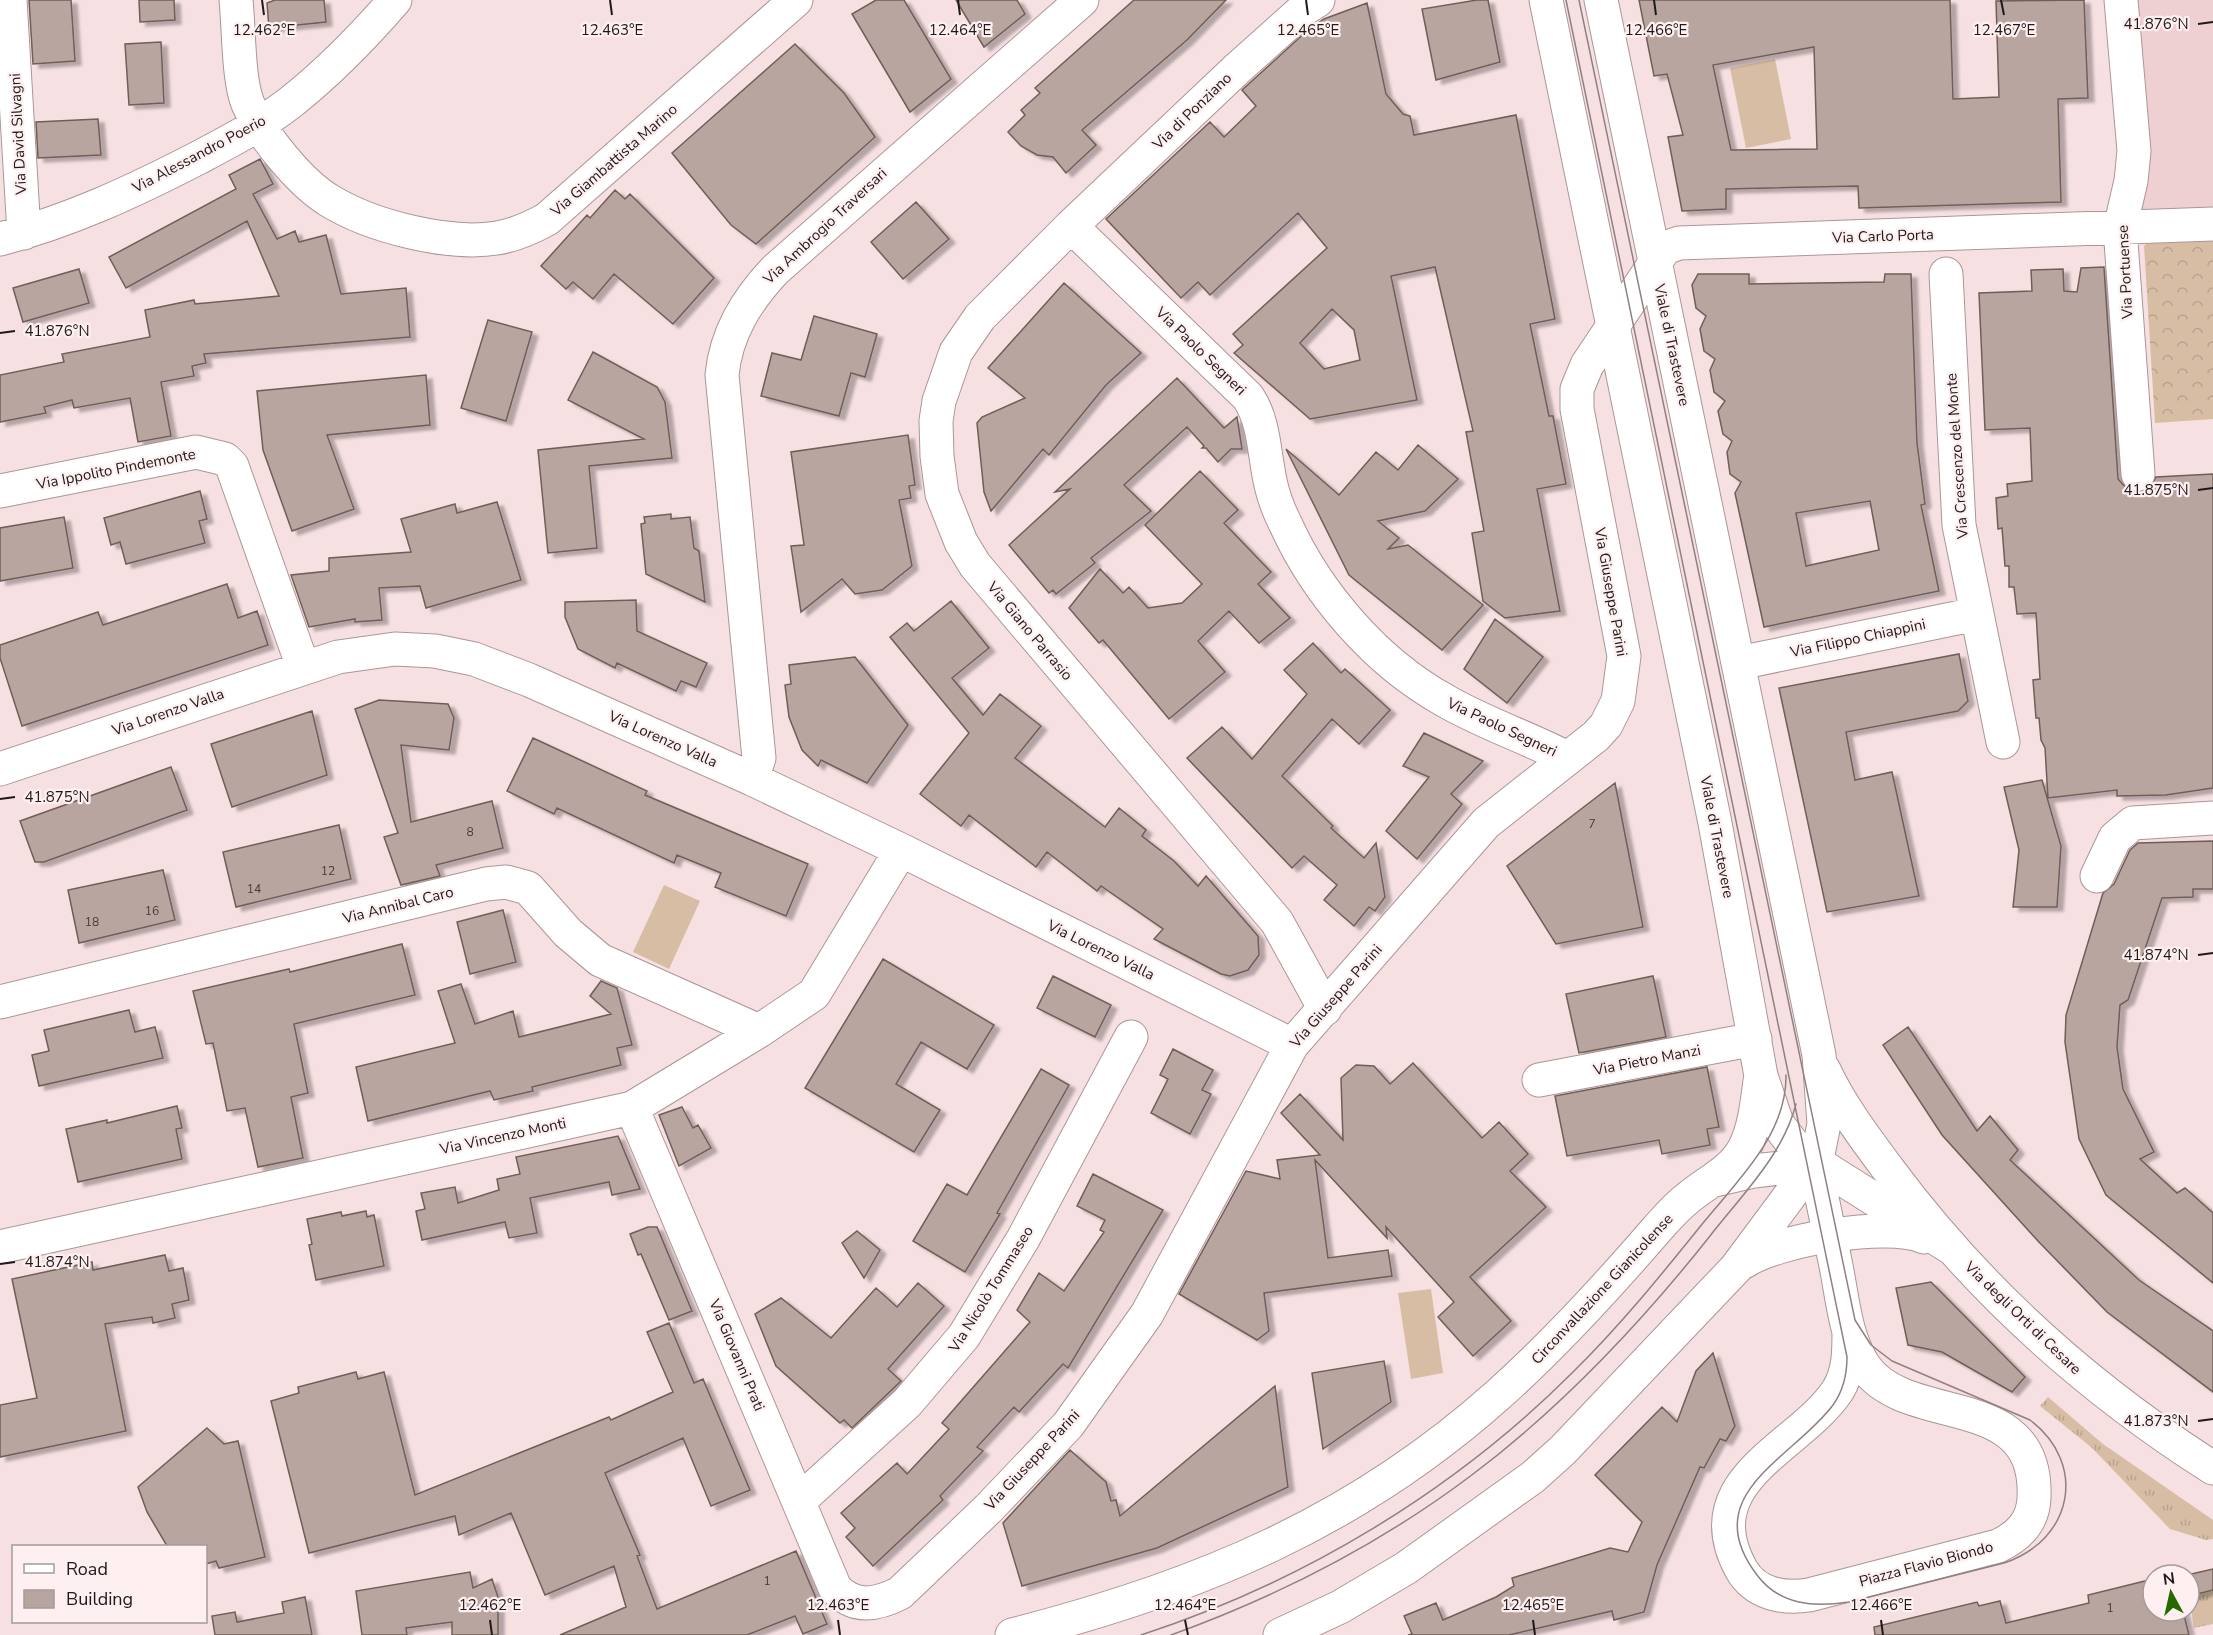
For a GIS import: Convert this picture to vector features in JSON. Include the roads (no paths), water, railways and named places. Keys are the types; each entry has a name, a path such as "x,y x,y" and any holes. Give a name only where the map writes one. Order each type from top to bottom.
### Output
{"street":[{"name":"Via David Silvagni","path":"10,0 12,236"},
{"name":"Via Giambattista Marino","path":"236,0 245,94 259,124 292,167 329,201 358,214 430,236 463,240 494,239 514,234 548,219 796,0"},
{"name":"Via Alessandro Poerio","path":"12,236 113,200 259,124 290,104 326,73 396,0"},
{"name":"Via Ambrogio Traversari","path":"753,779 759,759 722,375 730,337 751,296 775,270 1082,0"},
{"name":"Via di Ponziano","path":"1071,226 1238,68 1304,9 1318,0"},
{"name":"Viale di Trastevere","path":"1546,0 1715,823 1761,1076 1770,1109 1781,1132 1793,1146 1815,1164"},
{"name":"Viale di Trastevere","path":"1601,0 1821,1063"},
{"name":"Via Portuense","path":"2121,0 2134,152 2131,181 2120,228 2138,474"},
{"name":"Via Carlo Porta","path":"1654,263 1665,248 1679,243 2213,224"},
{"name":"Via Paolo Segneri","path":"1071,226 1248,398 1258,418 1271,486 1286,525 1316,578 1367,640 1412,679 1444,700 1528,737 1567,758"},
{"name":"Via Giano Parrasio","path":"1071,226 980,317 956,352 945,377 936,421 937,456 942,494 961,542 975,565 1277,922 1325,1009"},
{"name":"Viale di Trastevere","path":"1613,325 1654,263"},
{"name":"Via Crescenzo del Monte","path":"1946,274 1956,495 1976,614 2003,742"},
{"name":"Via Giuseppe Parini","path":"847,1599 873,1604 891,1598 907,1587 1068,1425 1147,1314 1292,1045 1486,823 1596,736 1612,715 1623,673 1624,656 1577,401 1577,389 1587,365 1613,325"},
{"name":"Via Ippolito Pindemonte","path":"0,491 196,452 225,459 232,466 303,667"},
{"name":"Via Filippo Chiappini","path":"1739,663 1976,614"},
{"name":"Via Lorenzo Valla","path":"0,769 338,657 381,650 422,650 456,655 529,680 753,779 901,850 1292,1045"},
{"path":"2097,876 2115,838 2133,823 2213,818"},
{"name":"Via Vincenzo Monti","path":"0,1247 632,1108 759,1031 814,994 901,850"},
{"name":"Via Annibal Caro","path":"0,1002 486,884 506,882 528,888 568,933 600,960 759,1031"},
{"name":"Via Nicolò Tommaseo","path":"799,1501 907,1403 964,1336 1023,1239 1131,1037"},
{"name":"Via Pietro Manzi","path":"1539,1080 1755,1039"},
{"path":"1280,1635 1332,1611 1406,1568 1533,1477 1582,1431 1736,1268 1815,1164 1823,1134 1821,1063"},
{"name":"Via degli Orti di Cesare","path":"1821,1063 1839,1096 1879,1156 1917,1209 1953,1249 2066,1362 2136,1418 2213,1468"},
{"name":"Circonvallazione Gianicolense","path":"1012,1635 1077,1618 1195,1579 1279,1544 1361,1498 1430,1449 1498,1396 1587,1308 1676,1209 1728,1169 1744,1147 1753,1124 1761,1076"},
{"name":"Via Giovanni Prati","path":"632,1108 799,1501 831,1582 847,1599"},
{"path":"1815,1164 1849,1332"},
{"name":"Via degli Orti di Cesare","path":"1815,1164 1953,1249"},
{"name":"Circonvallazione Gianicolense","path":"1714,1181 1754,1171 1815,1164"},
{"name":"Via degli Orti di Cesare","path":"1736,1268 1752,1256 1775,1246 1830,1236 1896,1231 1919,1235 1953,1249"},
{"name":"Piazza Flavio Biondo","path":"1849,1332 1866,1367 1886,1387"},
{"name":"Piazza Flavio Biondo","path":"1832,1398 1846,1371 1849,1332"},
{"name":"Piazza Flavio Biondo","path":"1861,1385 1886,1387 1915,1400 1984,1419 2011,1436 2020,1446 2032,1476 2034,1497 2031,1517 2012,1538 1992,1547 1809,1595 1779,1596 1756,1586 1739,1564 1731,1538 1732,1507 1747,1476 1832,1398 1861,1385"}],"tram line":[{"path":"1566,0 1847,1357 1844,1382 1833,1405 1757,1480 1744,1500 1737,1522 1741,1547 1757,1575 1776,1593 1811,1604 1849,1602 2004,1563 2027,1552 2045,1537 2058,1519 2065,1499 2065,1479 2060,1458 2048,1438 2030,1420 1892,1361 1871,1345 1855,1320 1579,0"},
{"path":"1141,1635 1201,1614 1316,1561 1372,1529 1426,1494 1477,1457 1526,1416 1572,1373 1624,1318 1745,1173 1758,1155 1778,1117 1784,1097 1786,1075"},
{"path":"1171,1635 1255,1602 1332,1564 1403,1522 1470,1476 1534,1424 1594,1368 1653,1305 1710,1236 1771,1158 1790,1123 1796,1104"}]}
